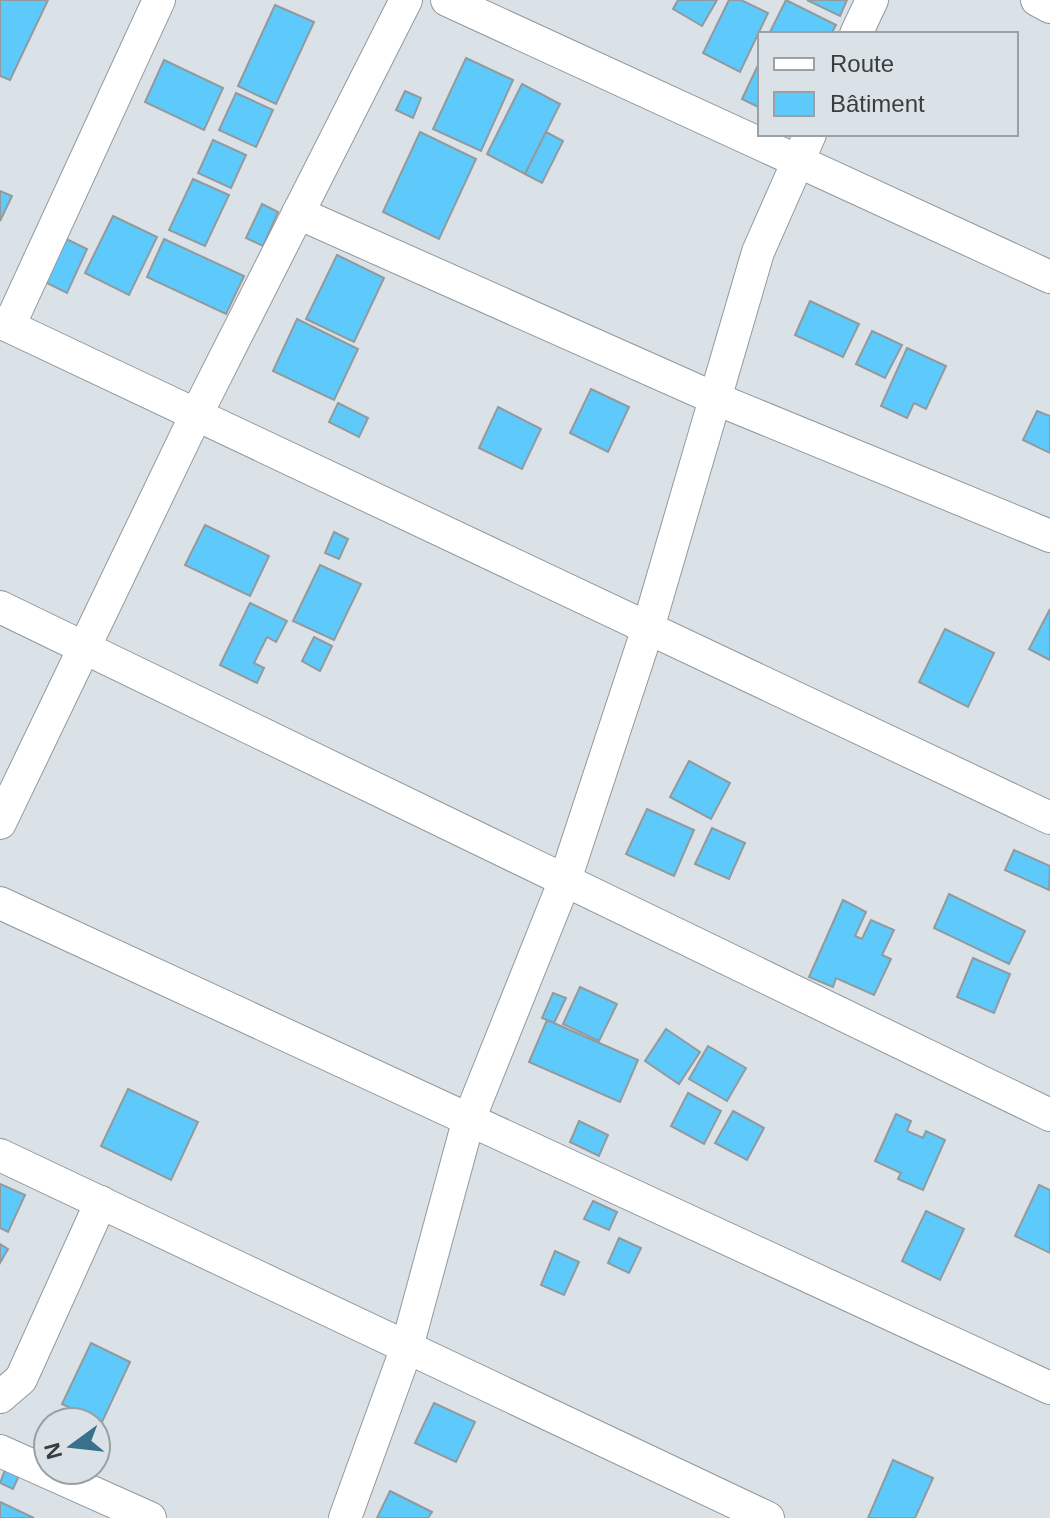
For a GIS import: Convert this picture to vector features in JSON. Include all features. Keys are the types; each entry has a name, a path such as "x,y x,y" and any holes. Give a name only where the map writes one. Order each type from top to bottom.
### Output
{"street":[{"path":"159,0 4,324 1050,818"},
{"path":"0,823 196,415 406,0"},
{"path":"447,0 758,128"},
{"path":"857,32 872,0"},
{"path":"1037,0 1050,7"},
{"path":"777,136 804,147 1050,277"},
{"path":"345,1518 407,1347 468,1122 565,880 648,628 758,252 804,147"},
{"path":"298,213 714,398 1050,536"},
{"path":"0,607 1050,1115"},
{"path":"0,903 468,1122 1050,1388"},
{"path":"0,1155 768,1518"},
{"path":"0,1397 21,1379 101,1202"},
{"path":"0,1451 150,1518"}],"building":[{"path":"0,0 48,0 10,80 0,76"},
{"path":"678,0 717,0 702,26 673,9"},
{"path":"729,0 741,0 768,13 740,72 703,53"},
{"path":"786,0 836,25 832,32 770,32"},
{"path":"807,0 847,0 840,16"},
{"path":"275,5 314,22 276,104 238,86"},
{"path":"466,58 513,80 481,151 433,129"},
{"path":"164,60 223,88 204,130 145,102"},
{"path":"758,65 758,107 742,99"},
{"path":"522,84 560,104 525,174 487,154"},
{"path":"405,91 421,98 413,118 396,110"},
{"path":"236,93 273,110 256,147 219,130"},
{"path":"420,132 476,159 439,239 383,212"},
{"path":"546,132 563,141 542,183 525,174"},
{"path":"213,140 246,155 231,188 198,173"},
{"path":"193,179 229,195 205,246 169,230"},
{"path":"0,191 12,196 0,221"},
{"path":"262,204 278,212 263,246 246,238"},
{"path":"113,216 157,237 129,295 85,273"},
{"path":"58,235 87,249 67,293 37,278"},
{"path":"164,239 244,276 226,314 147,277"},
{"path":"337,255 384,278 354,342 306,319"},
{"path":"810,301 859,324 843,357 795,335"},
{"path":"297,319 358,349 334,400 273,371"},
{"path":"872,331 902,345 885,378 856,364"},
{"path":"907,348 946,366 926,409 914,403 907,418 881,406"},
{"path":"591,389 629,407 608,452 570,433"},
{"path":"338,403 368,418 359,437 329,422"},
{"path":"498,407 541,429 522,469 479,448"},
{"path":"1037,411 1050,416 1050,453 1023,440"},
{"path":"205,525 269,556 250,596 185,565"},
{"path":"334,532 348,539 339,559 325,553"},
{"path":"320,565 361,584 334,640 293,621"},
{"path":"250,603 287,621 276,642 267,637 254,663 264,668 257,683 220,665"},
{"path":"1050,609 1050,660 1029,649"},
{"path":"945,629 994,653 968,707 919,682"},
{"path":"314,637 332,646 320,671 302,661"},
{"path":"689,761 730,783 711,819 670,797"},
{"path":"647,809 694,830 674,876 626,854"},
{"path":"712,828 745,843 729,879 695,864"},
{"path":"1014,850 1050,866 1049,890 1005,870"},
{"path":"949,894 1025,931 1009,964 934,928"},
{"path":"843,900 866,912 855,936 862,939 871,920 894,930 882,955 891,959 874,995 836,978 833,987 809,977"},
{"path":"973,958 1010,974 994,1013 957,997"},
{"path":"580,987 617,1004 599,1041 563,1024"},
{"path":"553,993 566,998 554,1023 542,1018"},
{"path":"547,1020 638,1060 620,1102 529,1062"},
{"path":"666,1029 700,1052 679,1084 645,1061"},
{"path":"708,1046 746,1068 727,1101 689,1079"},
{"path":"128,1089 198,1122 171,1180 101,1146"},
{"path":"688,1093 721,1111 704,1144 671,1126"},
{"path":"733,1111 764,1128 747,1160 715,1143"},
{"path":"896,1114 911,1121 907,1131 923,1138 926,1131 945,1140 923,1190 898,1179 901,1173 875,1161"},
{"path":"579,1121 608,1135 599,1156 570,1142"},
{"path":"0,1184 25,1195 8,1232 0,1228"},
{"path":"1039,1185 1050,1190 1050,1253 1015,1236"},
{"path":"593,1201 617,1212 609,1230 584,1219"},
{"path":"926,1211 964,1229 940,1280 902,1261"},
{"path":"619,1238 641,1248 629,1273 608,1263"},
{"path":"0,1244 8,1249 0,1263"},
{"path":"555,1251 579,1262 564,1295 541,1285"},
{"path":"91,1343 130,1362 109,1406 62,1404"},
{"path":"434,1403 475,1422 456,1462 415,1443"},
{"path":"893,1460 933,1478 915,1518 868,1518"},
{"path":"8,1462 22,1469 13,1489 0,1483"},
{"path":"390,1491 432,1512 428,1518 377,1518"},
{"path":"0,1502 34,1518 0,1518"}]}
